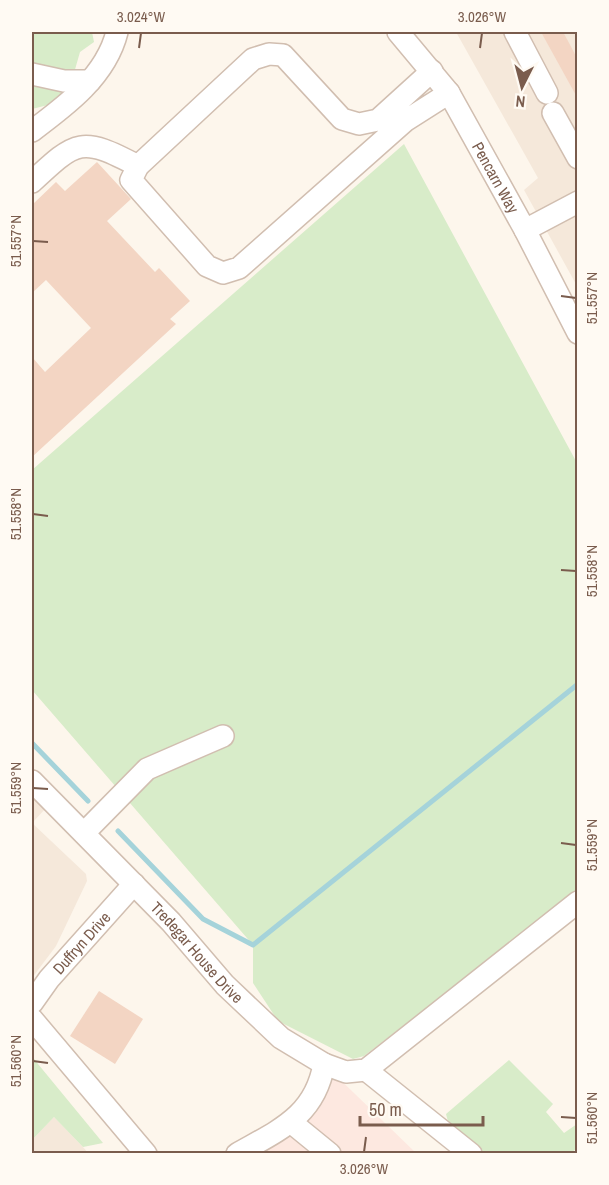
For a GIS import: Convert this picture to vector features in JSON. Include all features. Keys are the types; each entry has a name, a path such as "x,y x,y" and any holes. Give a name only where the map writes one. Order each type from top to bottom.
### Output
{"street":[{"name":"Pencarn Way","path":"398,32 449,93 525,230 578,333"},
{"path":"516,32 578,158"},
{"path":"32,131 75,99 90,81 115,39"},
{"path":"369,152 342,119 283,56 268,54 253,59 138,166 131,180 207,266 223,273 239,268 405,120 449,93"},
{"path":"342,119 358,124 378,120 432,70"},
{"path":"32,74 64,81 90,81"},
{"path":"32,182 74,147 91,146 108,151 138,166"},
{"path":"525,230 578,202"},
{"path":"84,833 147,769 223,736"},
{"name":"Tredegar House Drive","path":"32,781 134,884 225,985 273,1031 324,1064 346,1072 366,1070"},
{"name":"Duffryn Drive","path":"32,1003 56,971 134,884"},
{"path":"471,1154 366,1070 578,902"},
{"path":"32,1019 146,1154"},
{"path":"237,1154 292,1123 303,1111 321,1083 324,1064"},
{"path":"292,1123 330,1154"}],"shaded area":[{"path":"456,32 577,32 577,286 524,190 538,178"},
{"path":"32,793 46,808 32,823"},
{"path":"32,823 86,874 87,881 56,946 32,978"},
{"path":"324,1064 416,1153 237,1154 292,1122"},
{"path":"54,1117 88,1153 32,1154 32,1140"}],"green space":[{"path":"32,32 92,32 94,42 80,52 74,73 32,65"},
{"path":"32,81 65,88 65,93 48,105 32,109"},
{"path":"404,144 577,463 577,892 364,1056 353,1059 278,1021 253,983 253,945 32,690 32,470"},
{"path":"32,1056 103,1143 83,1147 54,1117 32,1140"},
{"path":"509,1060 553,1104 546,1112 564,1133 577,1124 577,1148 571,1153 483,1153 450,1129 446,1114"}],"building":[{"path":"541,32 563,32 568,41 578,60 578,99"},
{"path":"97,162 131,199 107,221 155,272 159,268 190,301 170,319 176,324 32,457 32,357 45,372 91,328 46,280 32,293 32,205 56,182 65,191"},
{"path":"99,991 143,1019 115,1064 70,1036"}],"waterway":[{"path":"118,831 203,919 253,945 578,684"},
{"path":"32,743 88,801"}]}
